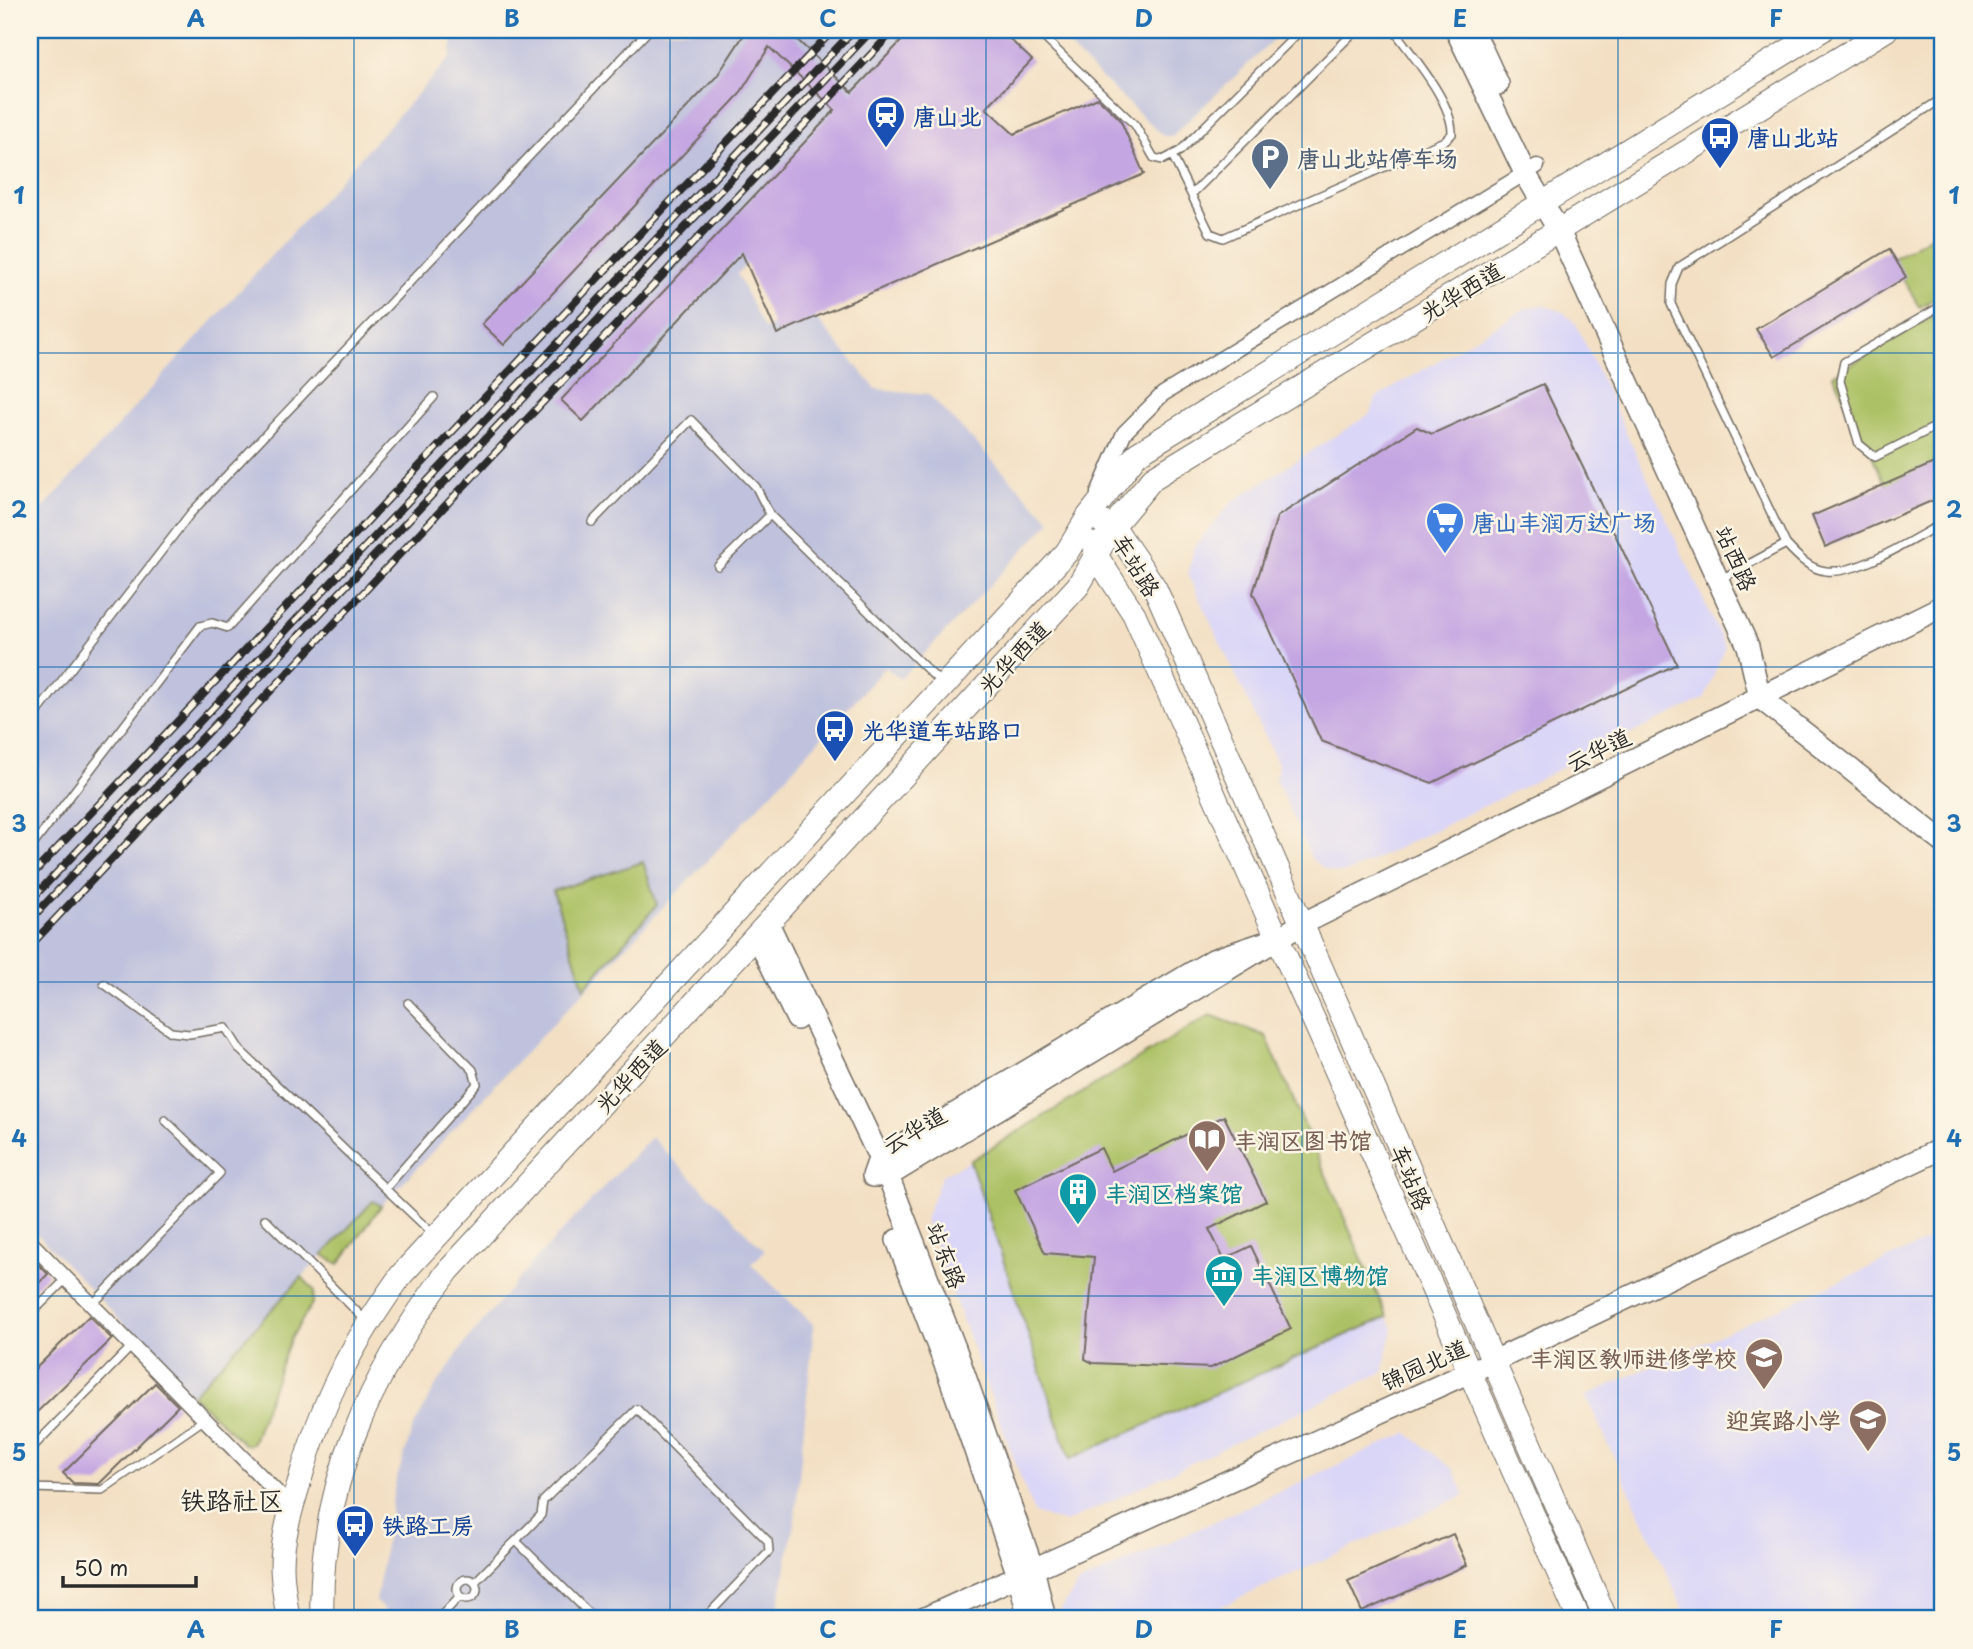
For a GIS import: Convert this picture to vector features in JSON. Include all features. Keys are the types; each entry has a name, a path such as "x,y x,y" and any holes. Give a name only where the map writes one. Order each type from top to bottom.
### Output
{"main road":[{"name":"光华西道","path":"288,1619 282,1565 292,1508 311,1441 333,1383 368,1322 435,1235 1067,552 1088,517 1137,454 1822,30"},
{"name":"光华西道","path":"322,1619 321,1583 347,1448 374,1385 408,1324 448,1271 1078,586 1113,527 1153,478 1886,30"},
{"name":"车站路","path":"1088,517 1113,527 1155,588 1606,1619"},
{"name":"车站路","path":"1088,517 1097,557 1134,614 1579,1619"},
{"path":"707,942 740,956"}],"street":[{"name":"站西路","path":"1456,30 1531,169"},
{"name":"站西路","path":"1473,30 1531,169 1748,646 1759,698"},
{"path":"1088,517 1124,433 1163,394 1531,169"},
{"name":"云华道","path":"880,1170 1302,924 1943,606"},
{"path":"1759,698 1943,842"},
{"name":"站东路","path":"763,929 880,1170 949,1376 1045,1619"},
{"name":"锦园北道","path":"923,1619 1026,1575 1492,1362 1943,1148"},
{"path":"30,1242 292,1508"},
{"name":"站东路","path":"1026,1575 1029,1619"}],"lane":[{"path":"30,722 190,514 649,30"},
{"path":"1036,30 1135,125 1154,158 1163,160 1172,155 1301,30"},
{"path":"1192,194 1356,30"},
{"path":"1172,155 1210,233 1223,238 1444,141 1452,134 1452,124 1436,91 1394,30"},
{"path":"1943,98 1679,267 1672,284 1671,304 1786,544 1802,562 1826,571 1854,567 1943,523"},
{"path":"1943,305 1844,362 1840,381 1859,444 1875,457 1943,423"},
{"path":"30,849 200,626 212,622 228,628 434,397"},
{"path":"592,522 691,420 756,487 771,515 944,686"},
{"path":"718,566 771,515"},
{"path":"1718,580 1786,544"},
{"path":"104,984 171,1032 189,1034 226,1028 240,1050 435,1235"},
{"path":"386,1188 477,1084 473,1070 408,1003"},
{"path":"92,1305 220,1173 165,1120"},
{"path":"265,1219 368,1322"},
{"path":"30,1315 66,1279"},
{"path":"30,1450 132,1346"},
{"path":"475,1582 541,1515 543,1501 637,1409 768,1541 769,1551 704,1619"},
{"path":"30,1488 102,1490 206,1419"},
{"path":"516,1541 596,1619"},
{"path":"466,1578 475,1582 478,1588 473,1597 460,1596 457,1590 460,1581 466,1578"},
{"path":"438,1619 460,1596"},
{"path":"575,1619 585,1609"}],"shaded area":[{"path":"454,30 971,30 737,274 764,329 808,309 876,389 928,394 1051,521 900,679 885,667 774,790 381,1206 373,1201 192,1395 30,1227 30,523 450,58"},
{"path":"1051,30 1284,30 1172,136 1163,136"},
{"path":"1542,305 1563,312 1576,324 1725,646 1705,698 1351,871 1337,873 1325,869 1312,859 1276,780 1278,764 1188,575 1194,547 1232,502 1371,413 1376,398 1526,308"},
{"path":"651,1137 765,1251 751,1264 814,1325 795,1518 776,1619 394,1619 376,1602 395,1484 413,1428 436,1386 468,1339 535,1260"},
{"path":"970,1161 1070,1458 1387,1317 1393,1328 1383,1372 1065,1523 1034,1513 925,1219 942,1175"},
{"path":"1943,1234 1943,1619 1688,1619 1586,1396"},
{"path":"1407,1433 1453,1469 1465,1495 1194,1619 1059,1619 1058,1614 1078,1584"}],"green space":[{"path":"1943,229 1943,293 1920,307 1891,260"},
{"path":"1943,310 1943,461 1888,489 1833,375"},
{"path":"643,862 657,905 584,988 553,891"},
{"path":"1210,1015 1266,1036 1387,1317 1070,1459 970,1161"},
{"path":"373,1201 381,1206 339,1264 323,1255"},
{"path":"302,1277 314,1290 313,1302 290,1340 252,1444 245,1445 192,1395"}],"building":[{"path":"747,30 787,30 852,92 912,30 1000,30 1032,60 986,108 1014,134 1098,98 1120,119 1144,174 777,334 742,253 583,421 561,400 835,110 769,47 739,95 504,345 482,324 717,76"},
{"path":"1889,249 1906,277 1774,357 1756,329"},
{"name":"唐山丰润万达广场","path":"1543,384 1677,664 1432,783 1321,741 1253,593 1277,517 1417,427 1432,434"},
{"path":"1943,459 1943,496 1825,547 1812,516"},
{"path":"1224,1116 1266,1201 1209,1229 1224,1259 1251,1246 1291,1329 1211,1368 1093,1363 1085,1359 1094,1257 1045,1253 1015,1190 1101,1148 1112,1171"},
{"path":"30,1256 48,1274 30,1292"},
{"path":"89,1316 112,1339 30,1419 30,1374"},
{"path":"155,1383 178,1406 99,1484 73,1483 63,1473"},
{"path":"1453,1534 1467,1565 1362,1612 1348,1581"}],"railway":[{"path":"30,877 833,30"},
{"path":"30,901 854,30"},
{"path":"30,920 872,30"},
{"path":"30,946 894,30"}],"place":[{"name":"唐山北","path":"886,149"},
{"name":"唐山北站","path":"1720,170"},
{"name":"唐山北站停车场","path":"1270,191"},
{"name":"唐山丰润万达广场","path":"1445,555"},
{"name":"光华道车站路口","path":"835,763"},
{"name":"丰润区图书馆","path":"1207,1173"},
{"name":"丰润区档案馆","path":"1078,1226"},
{"name":"丰润区博物馆","path":"1224,1308"},
{"name":"丰润区教师进修学校","path":"1764,1391"},
{"name":"迎宾路小学","path":"1868,1453"},
{"name":"铁路工房","path":"355,1558"}],"district":[{"name":"铁路社区","path":"232,1499"}]}
